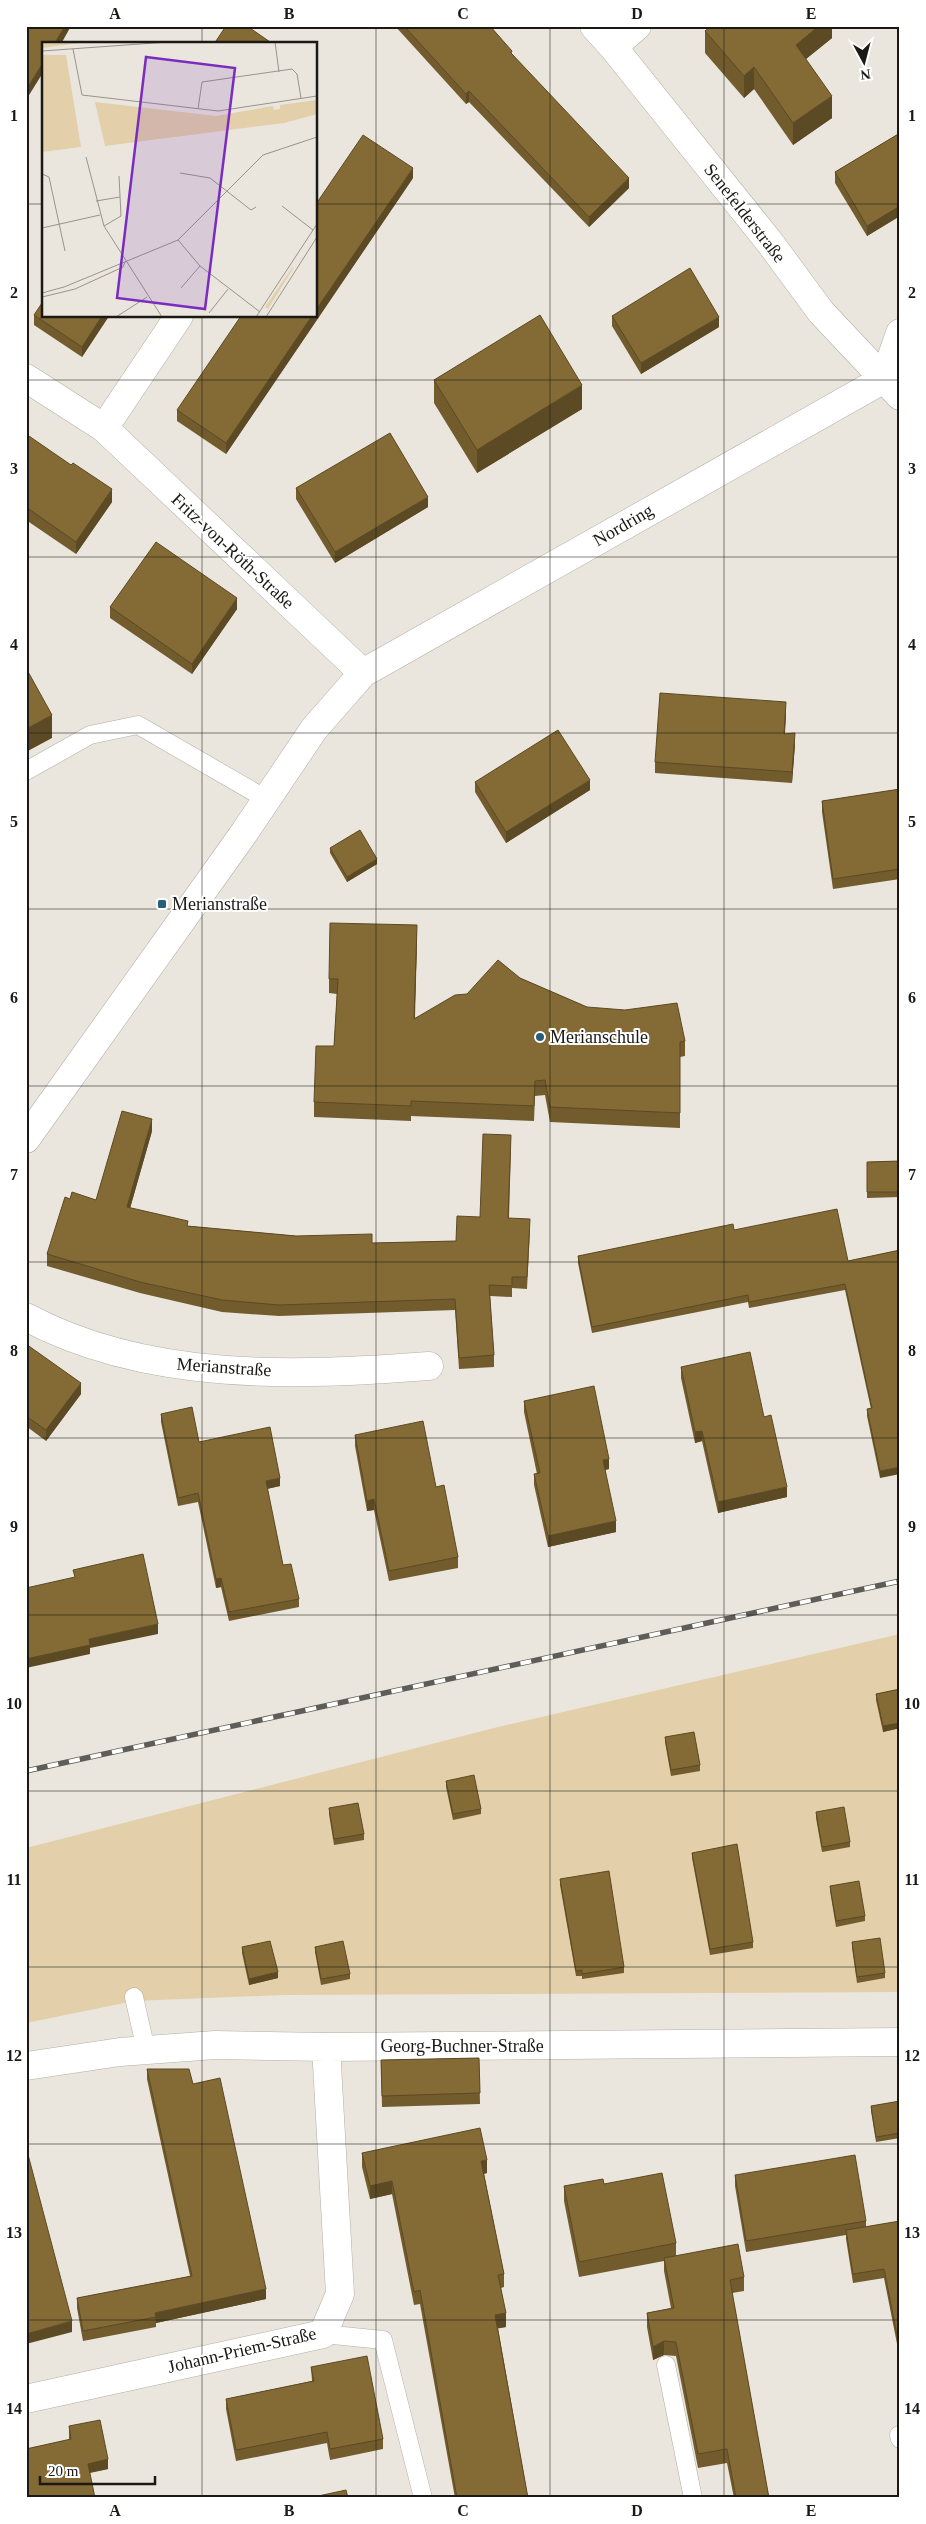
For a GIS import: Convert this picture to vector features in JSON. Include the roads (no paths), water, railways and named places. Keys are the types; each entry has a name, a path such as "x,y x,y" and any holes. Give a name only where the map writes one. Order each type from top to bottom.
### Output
{"street":[{"name":"Senefelderstraße","path":"594,26 613,46 771,244 821,312 895,384"},
{"path":"613,46 637,26"},
{"path":"104,428 178,318"},
{"path":"895,384 900,333"},
{"name":"Fritz-von-Röth-Straße","path":"26,378 104,428 363,673"},
{"name":"Nordring","path":"363,673 895,384"},
{"path":"26,1139 314,729 363,673"},
{"name":"Merianstraße","path":"26,1317 112,1352 182,1365 332,1373 428,1366"},
{"name":"Georg-Buchner-Straße","path":"26,2066 146,2050 215,2045 326,2047 900,2042"},
{"name":"Johann-Priem-Straße","path":"26,2399 323,2334 340,2294 326,2047"}],"lane":[{"path":"26,771 90,735 138,725 266,799"},
{"path":"134,1997 146,2050"},
{"path":"323,2334 383,2340 423,2498"},
{"path":"666,2365 693,2498"}],"railway":[{"path":"26,1771 900,1581"}],"place":[{"name":"Merianstraße","path":"162,904"},
{"name":"Merianschule","path":"540,1037"}]}
